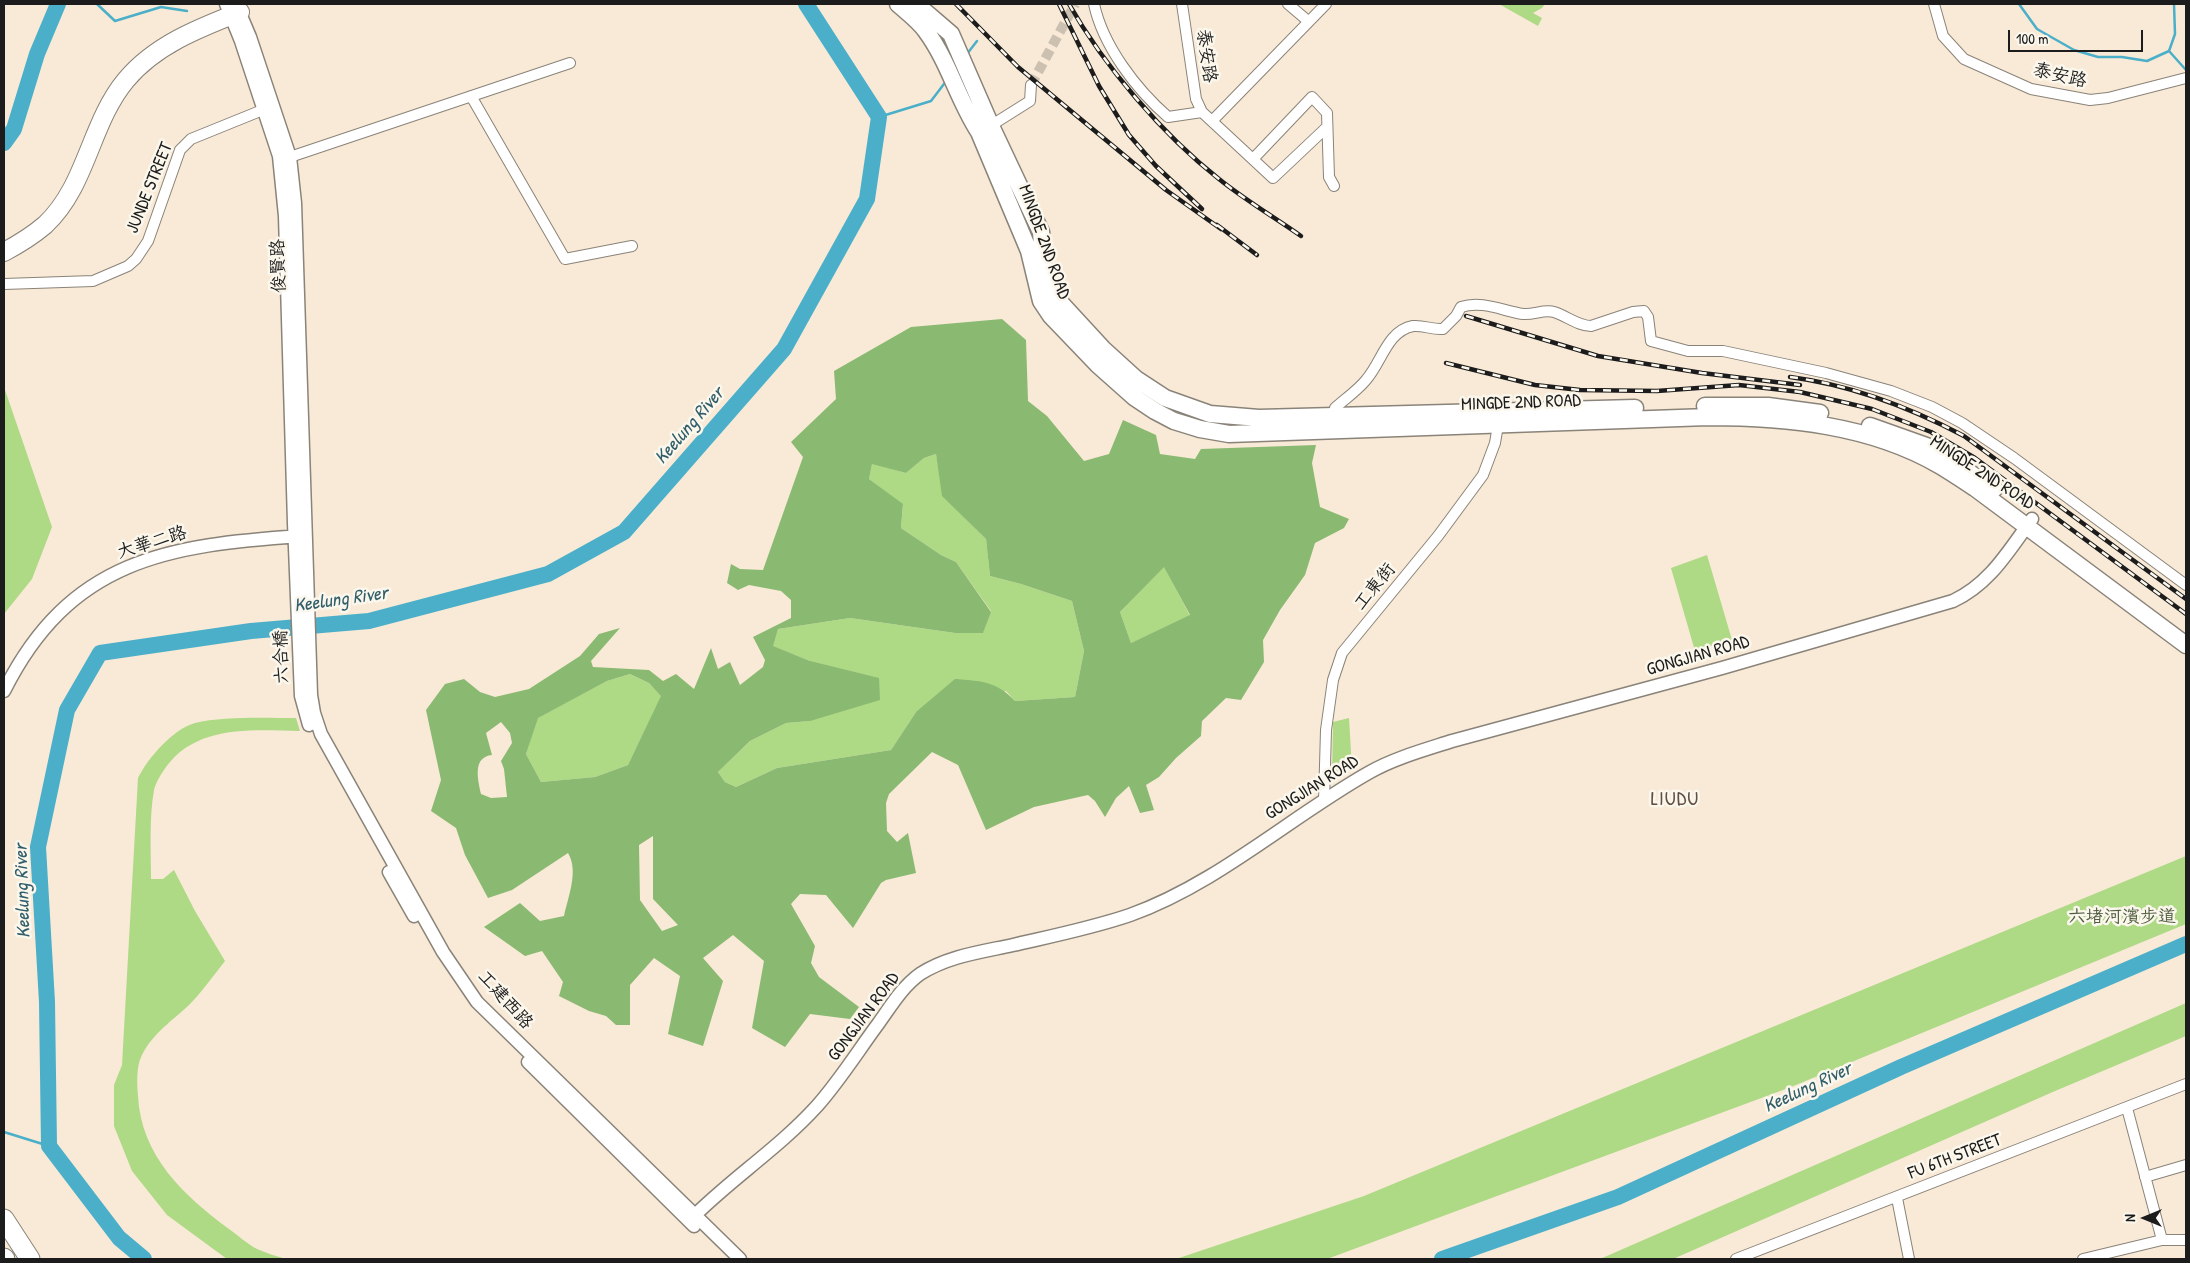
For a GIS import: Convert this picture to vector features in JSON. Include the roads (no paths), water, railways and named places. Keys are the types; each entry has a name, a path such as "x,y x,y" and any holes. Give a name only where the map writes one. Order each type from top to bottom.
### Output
{"highway":[{"path":"4,252 26,240 57,212 82,168 103,115 126,79 159,50 230,11"},
{"path":"4,1219 30,1259"}],"main road":[{"name":"MINGDE 2ND ROAD","path":"898,4 926,29 940,53 969,115 985,129"},
{"name":"MINGDE 2ND ROAD","path":"916,4 951,34 982,102 985,129 1029,251 1041,301 1051,316 1098,365 1134,397 1154,411 1174,421 1200,429 1230,434 1499,417 1738,405 1793,409 1823,414 1864,424 1932,448 1983,480 2029,523 2186,632"},
{"name":"MINGDE 2ND ROAD","path":"2054,541 2186,645"}],"street":[{"path":"1094,4 1098,21 1130,77 1150,102 1168,117 1202,112 1213,120 1273,178 1327,127"},
{"name":"泰安路","path":"1182,4 1196,99 1202,112"},
{"path":"1288,4 1308,21"},
{"path":"1213,120 1326,4"},
{"name":"泰安路","path":"1934,4 1944,36 1964,60 2031,89 2090,100 2108,98 2186,78"},
{"name":"俊賢路","path":"230,11 269,107 285,159 295,203 297,453 300,537"},
{"path":"285,159 570,63"},
{"path":"985,129 1030,101 1031,85"},
{"path":"471,96 565,259 632,246"},
{"path":"1253,159 1312,97 1327,113 1329,177 1334,186"},
{"name":"JUNDE STREET","path":"4,284 93,281 128,266 142,251 176,160 185,143 190,138 269,107"},
{"path":"1335,408 1367,379 1390,341 1400,330 1423,326 1432,330 1443,329 1462,307 1469,305 1495,307 1525,314 1553,312 1585,326 1591,326 1638,310 1644,311 1648,317 1651,341 1656,344 1688,351 1723,351 1826,373 1891,391 1932,406 1962,423 2014,458 2186,585"},
{"name":"工東街","path":"1324,801 1326,730 1334,680 1342,653 1438,536 1483,475 1495,443 1499,417"},
{"name":"GONGJIAN ROAD","path":"692,1218 770,1151 815,1108 832,1088 902,989 919,975 940,963 1100,925 1162,903 1193,886 1324,801 1386,764 1443,744 1722,668 1953,601 1973,591 1986,579 2029,523"},
{"name":"大華二路","path":"4,691 22,656 52,620 89,588 112,573 151,558 196,547 300,537"},
{"name":"六合橋","path":"300,537 310,695 309,714"},
{"name":"工建西路","path":"309,714 443,952 477,1002 692,1218 729,1259"},
{"name":"FU 6TH STREET","path":"1736,1259 1897,1198 2186,1084"},
{"path":"2127,1108 2162,1240"},
{"path":"2145,1177 2186,1165"},
{"path":"1897,1198 1909,1259"},
{"name":"工建西路","path":"692,1218 740,1259"},
{"path":"2083,1259 2162,1240 2186,1240"}],"waterway":[{"name":"Keelung River","path":"4,143 14,129 37,54 58,4"},
{"path":"97,4 115,21 161,7 187,11"},
{"name":"Keelung River","path":"144,1259 119,1238 49,1146 47,1002 38,847 67,710 100,653 251,631 369,621 548,574 624,532 784,349 867,199 879,117 806,4"},
{"path":"2019,4 2037,29 2074,50 2098,57 2122,57 2147,61 2169,51 2175,34 2174,4"},
{"path":"967,54 977,41"},
{"path":"2169,51 2186,70"},
{"path":"879,117 931,101 947,80"},
{"name":"Keelung River","path":"1442,1259 1618,1197 1901,1067 2186,944"},
{"path":"4,1132 49,1146"}],"tunnel":[{"path":"1031,85 1075,4"}],"railway":[{"path":"956,4 1018,67 1166,190 1221,229"},
{"path":"1059,4 1099,86 1129,135 1156,166 1202,209"},
{"path":"1069,4 1099,51 1156,121 1198,161 1229,187 1301,236"},
{"path":"1217,225 1257,255"},
{"path":"1466,316 1598,356 1702,373 1800,385"},
{"path":"1446,363 1535,385 1580,390 1657,391 1739,385 1800,392 1872,409 1931,432 1975,458 2186,614"},
{"path":"1790,377 1836,386 1880,399 1943,425 1964,436 2186,599"}],"district":[{"name":"LIUDU","path":"1675,800"}],"park label":[{"name":"六堵河濱步道","path":"2122,917"}]}
